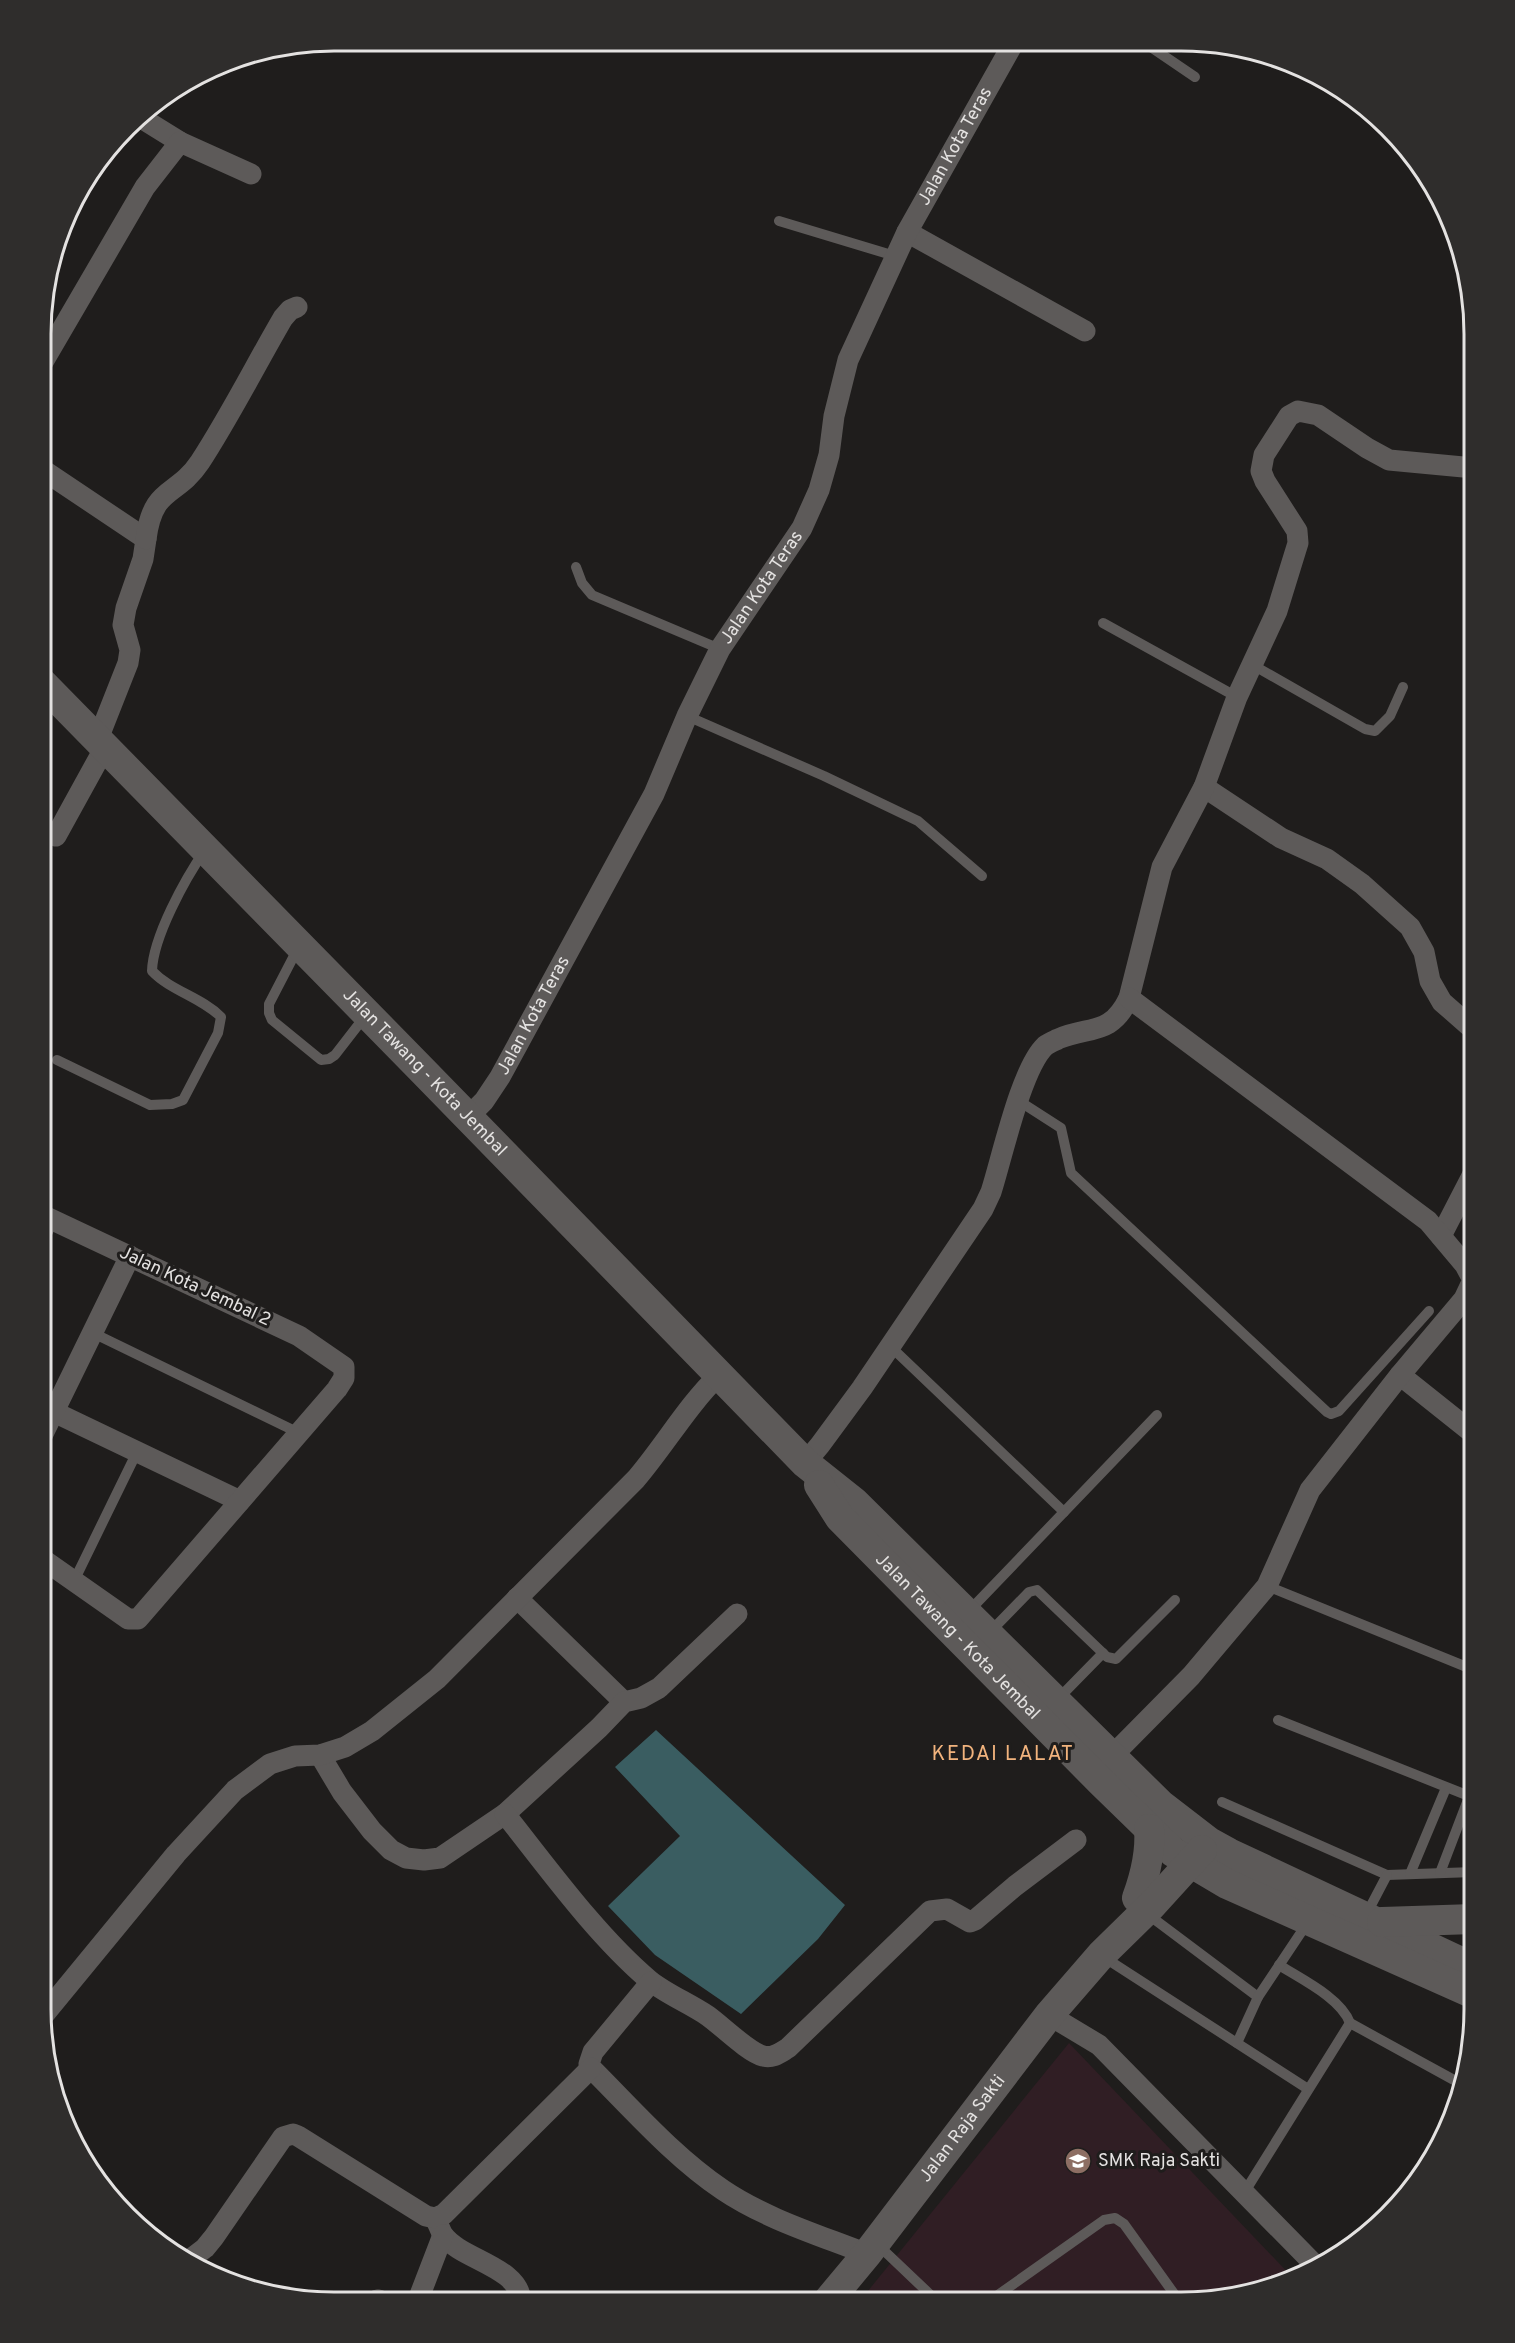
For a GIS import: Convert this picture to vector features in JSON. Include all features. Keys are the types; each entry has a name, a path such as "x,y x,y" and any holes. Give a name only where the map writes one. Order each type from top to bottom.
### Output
{"main road":[{"name":"Jalan Tawang - Kota Jembal","path":"51,692 469,1116 805,1462 854,1502 1161,1805 1191,1846"},
{"name":"Jalan Tawang - Kota Jembal","path":"805,1462 840,1518 1149,1830 1191,1846"},
{"path":"1149,1830 1150,1846 1144,1880 1145,1905 1171,1893 1211,1884 1227,1884"},
{"path":"1191,1846 1227,1884 1309,1921 1464,1970"},
{"path":"1191,1846 1267,1872 1371,1919 1464,1969"},
{"name":"Jalan Raja Sakti","path":"834,2292 871,2248 1049,2015 1145,1905 1191,1846"},
{"path":"1371,1919 1464,1919"}],"street":[{"name":"Jalan Kota Teras","path":"469,1116 484,1101 500,1077 620,858 654,794 687,716 720,649 802,528 819,490 829,455 834,416 848,360 907,232 1009,51"},
{"path":"147,121 180,142 251,174"},
{"path":"51,348 145,187 180,142"},
{"path":"907,232 1085,332"},
{"path":"51,834 56,836 102,743 128,663 130,650 123,625 126,608 143,559 152,510 161,497 198,465 283,318 290,310 297,307"},
{"path":"805,1462 841,1417 983,1209 996,1177 1027,1077 1037,1056 1047,1044 1068,1035 1095,1031 1110,1023 1122,1012 1129,998 1153,895 1162,867 1174,840 1204,787 1237,697 1277,611 1298,543 1297,531 1261,471 1264,455 1289,416 1298,411 1318,415 1366,448 1389,460 1464,467"},
{"path":"51,475 146,539"},
{"path":"1204,787 1281,838 1327,859 1362,884 1410,927 1424,952 1430,981 1442,1002 1464,1021"},
{"path":"1129,998 1428,1221 1464,1263"},
{"path":"1440,1236 1464,1191"},
{"name":"Jalan Kota Jembal 2","path":"51,1219 299,1335 344,1367 344,1378 337,1389 299,1433"},
{"path":"51,1418 130,1256"},
{"path":"1111,1757 1191,1676 1266,1586 1310,1490 1400,1375 1464,1299"},
{"path":"51,2006 176,1854 235,1790 270,1764 295,1756 320,1755 345,1747 381,1724 436,1679 636,1479 658,1453 692,1404 719,1375"},
{"path":"1400,1375 1464,1426"},
{"path":"54,1412 240,1501"},
{"path":"51,1565 128,1619 138,1618 299,1433"},
{"path":"517,1598 624,1702"},
{"path":"320,1755 342,1792 372,1831 391,1850 405,1858 424,1860 440,1857 504,1814 592,1735 624,1702 641,1698 659,1688 737,1614"},
{"path":"504,1814 574,1902 651,1982 708,2016 754,2052 765,2057 776,2055 788,2048 930,1911 947,1909 962,1919 970,1922 975,1920 1015,1886 1076,1840"},
{"path":"651,1982 593,2052 589,2064 591,2068 689,2164 725,2192 768,2214 871,2248"},
{"path":"1049,2015 1099,2045 1311,2261"},
{"path":"420,2292 444,2214 591,2068"},
{"path":"195,2255 214,2237 279,2140 288,2135 298,2136 426,2216 439,2226 453,2245 509,2277 518,2292"}],"lane":[{"path":"1156,51 1195,77"},
{"path":"779,221 896,256"},
{"path":"576,567 582,584 592,595 720,649"},
{"path":"1103,623 1237,697"},
{"path":"1251,664 1365,729 1375,731 1390,716 1403,687"},
{"path":"687,716 824,776 918,821 982,876"},
{"path":"57,1060 150,1105 172,1104 183,1100 218,1033 221,1017 210,1005 161,980 152,971 152,958 173,904 205,850"},
{"path":"299,946 269,1004 272,1020 321,1059 329,1059 335,1055 366,1014"},
{"path":"1019,1101 1061,1128 1071,1173 1327,1412 1339,1411 1429,1311"},
{"path":"93,1333 299,1433"},
{"path":"890,1346 1064,1512"},
{"path":"1369,1378 1384,1395"},
{"path":"966,1614 1156,1415"},
{"path":"74,1581 138,1452"},
{"path":"1266,1586 1464,1666"},
{"path":"988,1635 1029,1592 1037,1590 1111,1659 1119,1657 1175,1600"},
{"path":"1055,1701 1103,1653"},
{"path":"1278,1720 1464,1794"},
{"path":"1410,1874 1446,1788"},
{"path":"1222,1802 1387,1875 1464,1872"},
{"path":"1440,1873 1464,1816"},
{"path":"1371,1919 1387,1875"},
{"path":"1145,1905 1258,1997"},
{"path":"1237,2043 1258,1997 1309,1921"},
{"path":"1101,1955 1308,2089"},
{"path":"1279,1965 1334,2001 1347,2014 1350,2023 1455,2080"},
{"path":"1244,2193 1350,2023"},
{"path":"1002,2292 1104,2220 1115,2218 1124,2224 1173,2292"},
{"path":"871,2248 926,2292"}],"shaded area":[{"name":"SMK Raja Sakti","path":"1069,2043 1287,2271 1237,2287 1181,2292 867,2292"}],"water":[{"path":"656,1730 845,1905 818,1939 741,2014 655,1955 608,1906 680,1836 615,1767"}],"place":[{"name":"SMK Raja Sakti","path":"1078,2161"}],"district":[{"name":"KEDAI LALAT","path":"1003,1754"}]}
